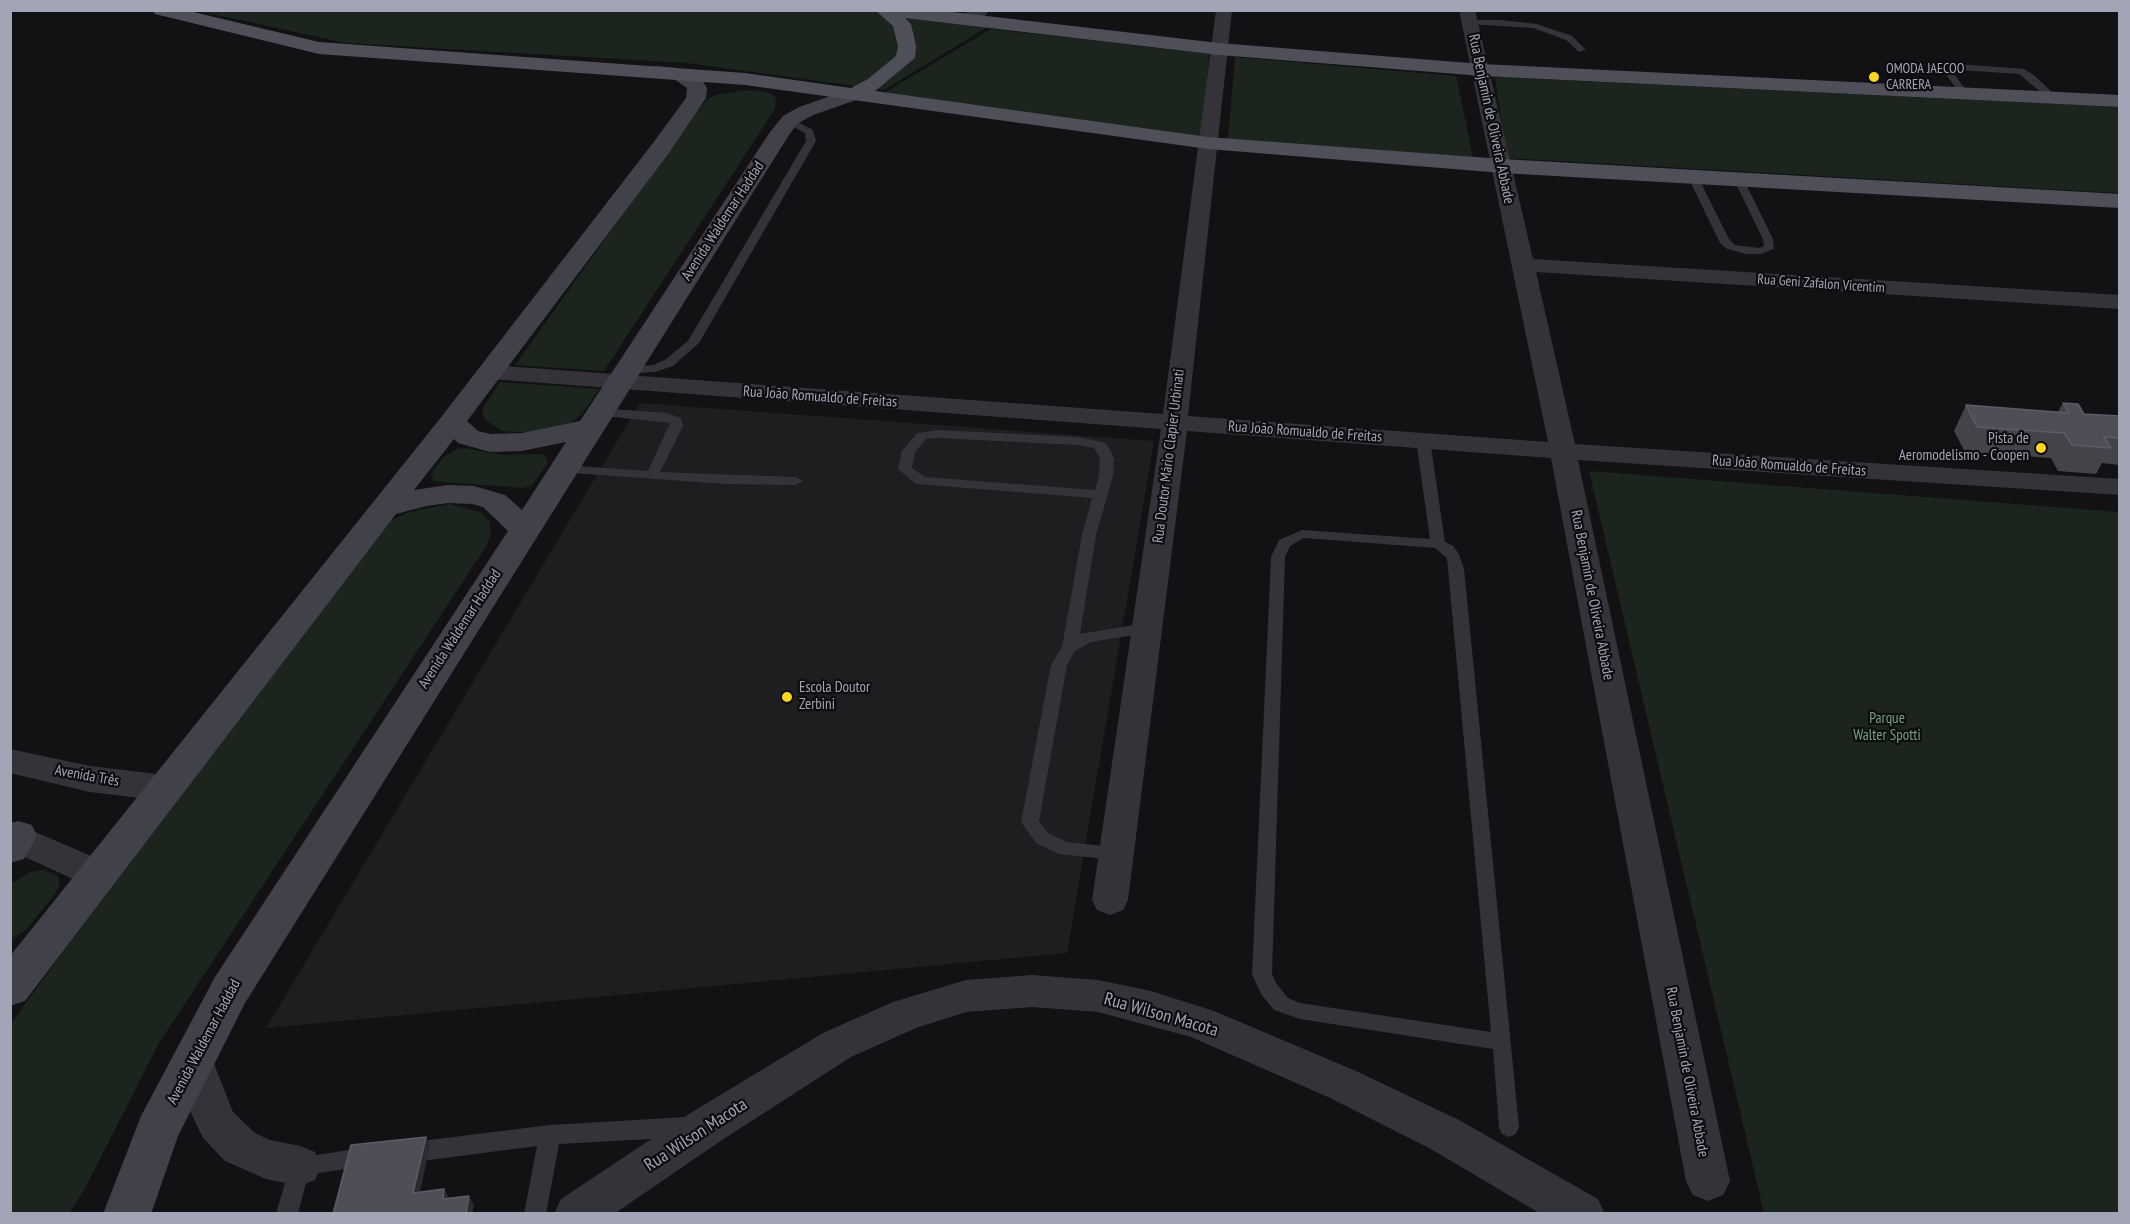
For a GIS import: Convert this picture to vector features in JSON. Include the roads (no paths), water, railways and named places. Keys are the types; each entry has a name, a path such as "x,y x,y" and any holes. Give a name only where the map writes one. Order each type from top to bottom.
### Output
{"main road":[{"path":"161,10 319,48 745,79 1208,143 1502,166 2120,201"},
{"path":"852,95 875,83 905,58 908,46 902,24 885,10"},
{"path":"885,10 974,15 1220,49 1482,70 2120,101"},
{"path":"10,988 452,422 662,148 696,98 697,88 693,81 678,74 657,72"},
{"name":"Avenida Waldemar Haddad","path":"127,1214 157,1131 230,990 594,420 789,122 806,111 852,95"},
{"path":"452,422 468,437 490,443 522,442 553,437 594,420"},
{"path":"385,508 424,497 448,494 474,495 494,501 524,529"}],"street":[{"name":"Rua Doutor Mário Clapier Urbinati","path":"1110,900 1174,422 1224,10"},
{"name":"Rua Benjamin de Oliveira Abbade","path":"1468,16 1482,70 1563,451 1708,1181"},
{"name":"Rua Geni Zafalon Vicentim","path":"1522,265 2120,302"},
{"name":"Rua João Romualdo de Freitas","path":"490,372 622,377 1563,451 2120,487"},
{"name":"Avenida Três","path":"10,760 90,779 165,788"},
{"path":"13,839 99,875"},
{"name":"Rua Wilson Macota","path":"576,1214 707,1126 837,1045 907,1014 966,996 1032,991 1098,996 1151,1008 1200,1023 1342,1084 1444,1134 1583,1214"},
{"path":"193,1059 204,1096 218,1125 240,1147 266,1160 300,1166"}],"lane":[{"path":"1468,16 1534,26 1569,38 1582,50"},
{"path":"1964,94 1950,75 1950,70 1958,67 2021,72 2032,78 2053,98"},
{"path":"1693,177 1724,241 1731,247 1746,251 1761,251 1770,247 1768,239 1739,180"},
{"path":"594,420 667,417 676,421 677,426 652,475"},
{"path":"1100,495 921,481 905,469 909,451 922,436 938,434 1077,441 1103,449 1107,458 1100,495 1089,535 1070,647 1059,664 1030,809 1030,822 1042,838 1065,849 1116,853"},
{"path":"1423,440 1438,544"},
{"path":"563,469 796,481"},
{"path":"1502,1042 1300,1011 1281,1004 1268,988 1262,974 1278,557 1284,543 1302,534 1438,544 1448,549 1454,557 1457,570 1502,1042 1509,1126"},
{"path":"1070,647 1086,637 1146,628"},
{"path":"429,1150 550,1135 707,1126"},
{"path":"535,1214 550,1135"},
{"path":"287,1214 300,1166 355,1159"}],"place":[{"name":"OMODA JAECOO CARRERA","path":"1874,77"},
{"name":"Pista de Aeromodelismo - Coopen","path":"2041,448"},
{"name":"Escola Doutor Zerbini","path":"787,697"}],"park label":[{"name":"Parque Walter Spotti","path":"1887,728"}]}
